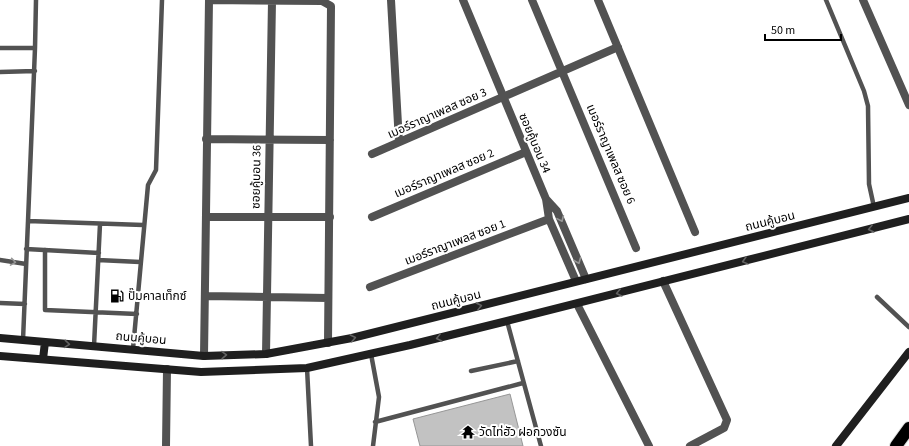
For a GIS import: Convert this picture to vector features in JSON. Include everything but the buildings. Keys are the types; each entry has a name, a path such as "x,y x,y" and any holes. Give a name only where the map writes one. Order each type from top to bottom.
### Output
{"highway":[{"path":"896,446 909,428"}],"main road":[{"name":"ถนนคู้บอน","path":"0,338 204,356 266,354 328,343 909,198"},
{"path":"0,356 201,372 307,368 577,304 909,219"},
{"path":"43,359 44,342"},
{"path":"836,446 909,352"}],"street":[{"path":"204,356 209,0 322,1 331,6 328,343"},
{"path":"391,0 399,142"},
{"name":"เมอร์ราญาเพลส ซอย 3","path":"372,154 503,96 463,0"},
{"name":"เมอร์ราญาเพลส ซอย 6","path":"532,0 636,248"},
{"path":"598,0 695,232"},
{"path":"863,0 909,105"},
{"name":"ซอยคู้บอน 36","path":"266,354 272,1"},
{"path":"503,96 618,47"},
{"name":"ซอยคู้บอน 34","path":"503,96 546,199 549,219 576,282"},
{"path":"206,139 330,140"},
{"name":"เมอร์ราญาเพลส ซอย 2","path":"372,217 526,152"},
{"name":"ซอยคู้บอน 34","path":"546,199 557,211 586,279"},
{"path":"206,217 330,217"},
{"name":"เมอร์ราญาเพลส ซอย 1","path":"370,287 549,219"},
{"path":"663,282 727,420 724,428 690,446"},
{"path":"205,296 328,298"},
{"path":"577,304 649,446"},
{"path":"166,446 167,369"}],"lane":[{"path":"23,340 36,0"},
{"path":"133,349 143,225 148,185 156,170 162,0"},
{"path":"826,0 864,91 868,106 869,184 874,207"},
{"path":"0,48 35,48"},
{"path":"0,72 34,71"},
{"path":"28,222 143,225"},
{"path":"94,346 100,224"},
{"path":"26,249 99,253"},
{"path":"45,250 45,310 136,314"},
{"path":"0,260 26,264"},
{"path":"98,260 140,262"},
{"path":"878,297 909,327"},
{"path":"0,303 24,304"},
{"path":"507,321 541,446"},
{"path":"371,354 379,397 373,446"},
{"path":"471,371 518,361"},
{"path":"307,368 311,446"},
{"path":"375,422 524,383"}],"place":[{"name":"ปั๊มคาลเท็กซ์","path":"117,296"},
{"name":"วัดไท่ฮัว ฝอกวงซัน","path":"468,432"}]}
